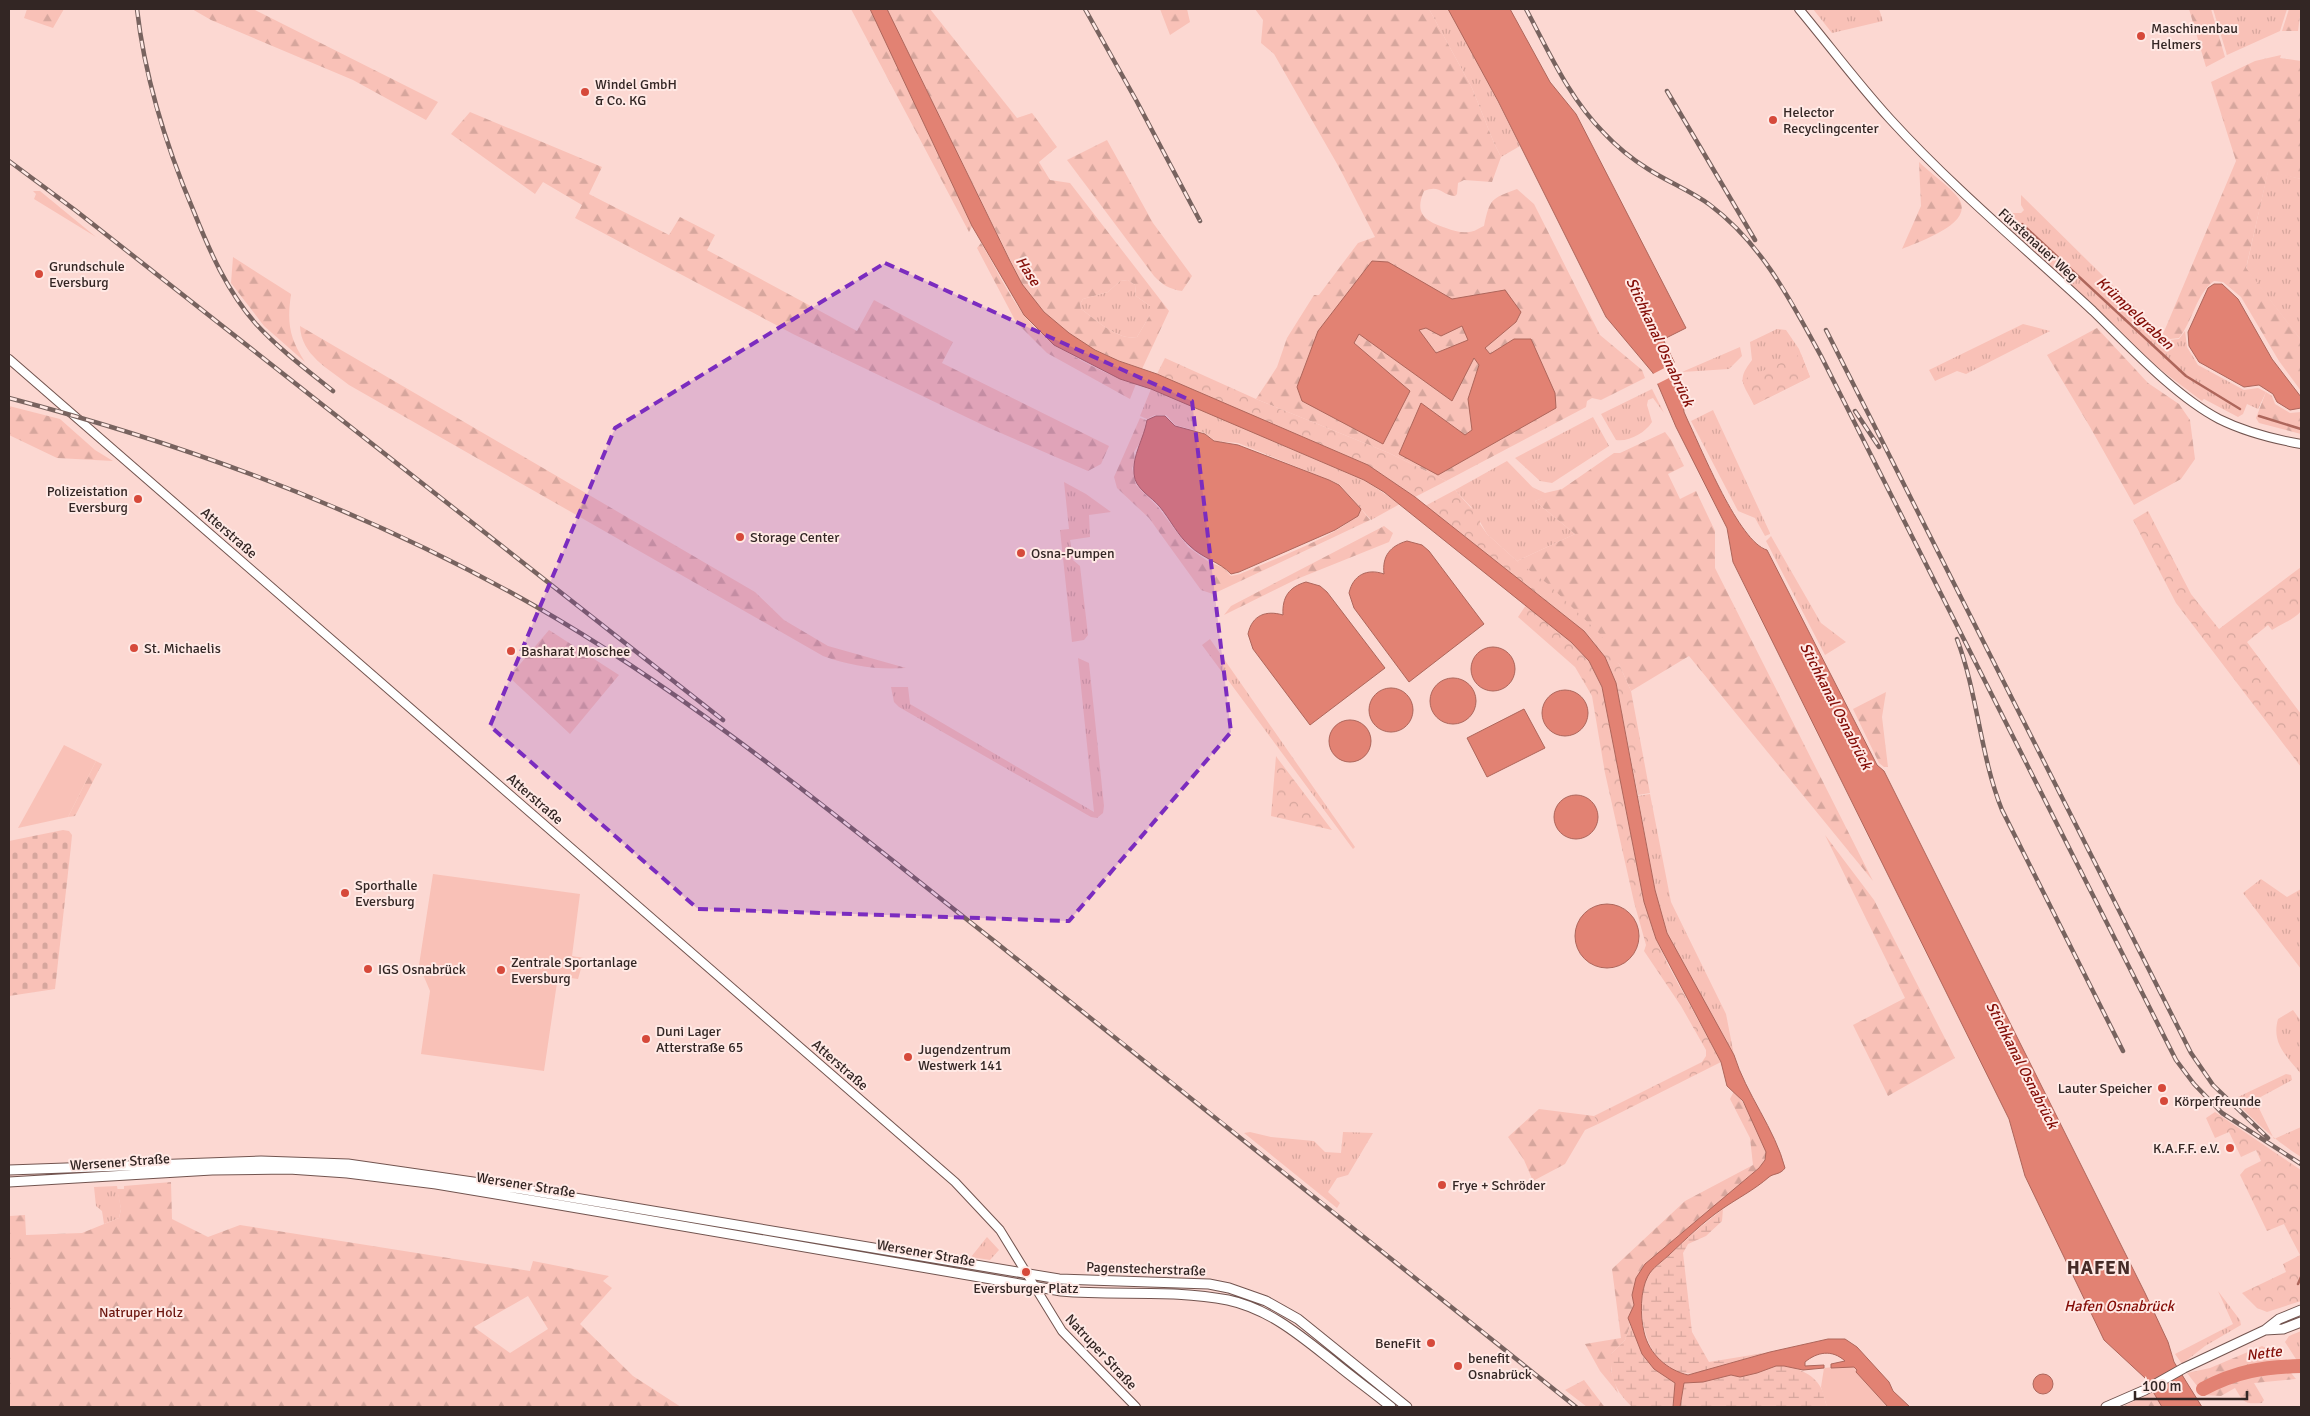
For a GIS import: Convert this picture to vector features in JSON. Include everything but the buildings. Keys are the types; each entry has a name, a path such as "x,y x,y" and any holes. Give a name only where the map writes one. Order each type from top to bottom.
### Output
{"main road":[{"name":"Wersener Straße","path":"9,1170 261,1161 348,1164 440,1176 1027,1274"},
{"name":"Wersener Straße","path":"9,1182 212,1170 289,1169 347,1173 436,1184 623,1215 1034,1287"},
{"name":"Pagenstecherstraße","path":"1027,1274 1096,1282 1209,1284 1246,1294 1273,1305 1298,1319 1407,1407"},
{"name":"Pagenstecherstraße","path":"1034,1287 1077,1292 1124,1292 1210,1298 1245,1305 1291,1328 1392,1407"},
{"path":"2106,1407 2146,1390 2184,1368 2265,1330 2279,1319 2301,1310"},
{"path":"2265,1330 2283,1329 2301,1322"}],"street":[{"name":"Fürstenauer Weg","path":"1799,9 1890,119 1997,226 2091,310 2154,370 2218,419 2256,434 2301,444"},
{"name":"Atterstraße","path":"9,359 955,1182 1000,1230 1027,1274"},
{"path":"1027,1274 1034,1287"},
{"name":"Natruper Straße","path":"1034,1287 1062,1331 1136,1407"}],"highlighted area":[{"path":"885,263 1192,401 1231,732 1069,921 698,909 490,726 615,428"}],"green space":[{"path":"27,9 64,9 53,28 24,18"},
{"path":"192,9 253,9 438,102 426,120 353,80 211,20"},
{"path":"851,9 870,9 972,226 969,232"},
{"path":"887,9 930,9 1017,118 1032,113 1057,147 1039,162 1050,180 1070,183 1169,311 1142,369 1102,353 1065,331 1044,312 1022,284","holes":["1128,280 1135,285 1136,296 1150,306 1150,315 1137,337 1122,336 1115,333 1081,309 1080,304 1083,299 1108,292 1120,281"]},
{"path":"1160,9 1187,9 1190,22 1170,35"},
{"path":"1255,9 1429,9 1472,88 1501,157 1492,182 1464,180 1458,183 1455,196 1437,189 1424,191 1420,206 1423,216 1452,230 1473,231 1484,226 1488,210 1493,201 1517,189 1534,204 1600,335 1642,370 1645,378 1601,400 1592,398 1587,401 1586,407 1446,481 1389,453 1256,399 1277,367 1287,338 1314,295 1319,295 1358,243 1375,237 1340,169 1274,54 1261,43 1263,20"},
{"path":"1429,9 1448,9 1462,31 1520,146 1501,157 1472,88"},
{"path":"1813,9 1879,9 1883,21 1832,33"},
{"path":"2189,9 2211,9 2225,57 2206,67"},
{"path":"2213,9 2287,9 2280,31 2227,55"},
{"path":"2289,9 2301,9 2298,31 2282,31"},
{"path":"2281,55 2280,58 2301,61 2301,179 2268,172 2246,268 2301,340 2301,391 2279,361 2241,297 2223,282 2214,281 2208,286 2179,338 2170,339 2163,334 2236,161 2211,82 2255,61"},
{"path":"470,112 602,167 589,194 669,235 680,217 715,235 707,250 857,331 874,300 953,342 942,363 1109,446 1101,464 1088,471 987,427 793,334 575,218 582,205 543,182 535,194 451,134"},
{"path":"1107,140 1153,223 1192,276 1182,291 1166,286 1154,276 1067,160"},
{"path":"1919,162 1955,194 1962,208 1959,216 1942,231 1902,249 1921,206"},
{"path":"2268,171 2301,179 2301,340 2246,269"},
{"path":"33,191 40,191 96,237 34,199 36,194"},
{"path":"2021,195 2162,334 2170,340 2179,339 2185,331 2187,347 2198,365 2244,390 2258,388 2266,392 2258,409 2247,404 2243,414 2238,417 2204,399 2202,401 2157,367 2004,223 2013,213 2021,213 2024,210 2021,205"},
{"path":"981,243 1012,298 1034,327 1060,348 1075,357 1106,373 1136,384 1130,399 1047,353 1016,322 977,248"},
{"path":"233,257 291,294 290,329 305,362 264,326 231,283"},
{"path":"1128,280 1135,285 1136,296 1150,306 1150,315 1137,337 1122,336 1115,333 1081,309 1080,304 1083,299 1108,292 1120,281"},
{"path":"2023,324 2050,331 1966,374 1957,371 1935,381 1929,370"},
{"path":"300,326 755,592 784,620 828,646 906,668 864,666 823,656 349,385 325,367 311,353 305,345"},
{"path":"2097,328 2148,383 2179,404 2190,420 2195,459 2181,479 2134,505 2047,355"},
{"path":"1777,329 1786,330 1799,349 1810,377 1754,405 1743,382 1744,373 1752,360 1750,342"},
{"path":"1740,347 1742,356 1729,369 1682,372"},
{"path":"1801,354 1810,377 1754,405 1742,380"},
{"path":"1165,358 1256,399 1389,453 1446,481 1415,497 1368,465 1157,374"},
{"path":"1151,389 1364,480 1400,504 1371,520 1339,484 1238,443 1215,441 1205,433 1175,425 1166,415 1155,415 1147,419 1140,416"},
{"path":"1652,389 1664,413 1653,398 1648,400 1647,405 1652,422 1649,426 1631,438 1616,440 1601,414"},
{"path":"2266,392 2272,396 2275,404 2290,413 2301,412 2301,434 2259,423 2256,418"},
{"path":"9,406 60,419 95,450 113,461 57,458 9,435"},
{"path":"1713,410 1770,534 1765,536 1755,518 1738,511 1691,421"},
{"path":"1593,417 1609,446 1552,483 1540,481 1515,458"},
{"path":"1140,418 1146,420 1143,438 1134,452 1135,462 1132,468 1136,485 1158,507 1188,547 1209,562 1224,568 1231,576 1240,574 1326,536 1355,517 1361,509 1370,520 1213,594 1201,590 1149,518 1117,488 1114,477"},
{"path":"1665,432 1684,466 1668,474 1680,499 1696,491 1715,531 1715,568 1873,881 1689,656 1631,691 1619,664 1517,561 1575,534 1535,501 1542,498 1532,487 1545,493 1562,489 1614,453 1620,453"},
{"path":"1507,461 1543,498 1535,501 1575,534 1517,561 1487,534 1472,508 1455,490"},
{"path":"1064,482 1086,494 1111,512 1089,515 1090,537 1070,540 1073,560 1080,566 1088,635 1084,640 1072,642 1060,530 1069,529"},
{"path":"1455,490 1471,508 1480,511 1480,524 1487,534 1517,561 1548,584 1600,634 1619,664 1631,691 1650,793 1638,795 1616,683 1605,657 1583,631 1425,506"},
{"path":"2148,511 2191,594 2219,629 2301,567 2301,611 2292,619 2272,630 2268,625 2247,642 2301,714 2301,767 2176,603 2133,520"},
{"path":"1384,526 1393,533 1389,542 1297,579 1224,615 1231,606"},
{"path":"1771,536 1821,623 1846,642 1825,655 1766,541"},
{"path":"1526,605 1571,642 1589,661 1602,687 1644,902 1656,939 1668,965 1721,1062 1598,1124 1594,1116 1702,1062 1706,1056 1706,1050 1681,1006 1644,951 1646,945 1634,902 1605,773 1592,696 1575,667 1518,617"},
{"path":"549,630 619,675 570,734 509,677"},
{"path":"1210,639 1355,847 1353,849 1202,645"},
{"path":"1078,658 1089,663 1104,806 1103,813 1097,818 1091,817 899,707 894,702 891,687 908,687 910,704 1094,812"},
{"path":"1886,692 1882,717 1888,767 1884,767 1879,763 1853,709"},
{"path":"64,745 96,761 68,817 18,828"},
{"path":"1276,756 1278,759 1332,830 1271,816"},
{"path":"96,761 102,764 75,816 68,817"},
{"path":"1650,794 1671,902 1726,1014 1734,1055 1667,933 1655,890 1638,796"},
{"path":"63,830 69,831 72,835 55,989 9,996 9,841"},
{"path":"1825,835 1874,900 1955,1058 1888,1096 1853,1025 1905,998"},
{"name":"Zentrale Sportanlage Eversburg","path":"433,874 580,894 572,956 584,958 578,979 558,976 544,1071 421,1054 430,991 419,965"},
{"path":"2261,879 2287,897 2301,889 2301,969 2243,893"},
{"path":"2293,1010 2301,1021 2301,1074 2282,1049 2276,1028 2278,1019"},
{"path":"2286,1074 2291,1075 2292,1080 2255,1100 2273,1137 2234,1099"},
{"path":"1734,1091 1759,1130 1765,1147 1765,1158 1759,1168 1645,1264 1636,1278 1632,1295 1634,1305 1628,1318 1630,1326 1625,1340 1611,1354 1611,1370 1618,1393 1600,1371 1585,1344 1621,1338 1612,1269 1685,1201 1753,1165 1750,1138 1730,1099"},
{"path":"1539,1109 1594,1116 1598,1124 1585,1130 1565,1164 1533,1181 1524,1160 1508,1137"},
{"path":"2215,1112 2301,1170 2301,1301 2267,1312 2257,1308 2242,1293 2286,1272 2283,1264 2300,1255 2284,1224 2267,1231 2240,1175 2245,1169 2261,1161 2256,1150 2241,1157 2229,1132 2215,1138 2206,1118"},
{"path":"2301,1127 2301,1157 2291,1151 2275,1138"},
{"path":"1250,1132 1271,1137 1314,1141 1325,1152 1341,1153 1343,1132 1373,1133 1348,1175 1337,1178 1328,1192 1340,1203 1337,1208 1244,1133"},
{"name":"Natruper Holz","path":"171,1182 172,1219 208,1237 240,1225 530,1271 533,1261 609,1276 603,1281 612,1288 580,1324 633,1376 681,1407 9,1407 9,1207 10,1216 25,1215 26,1235 82,1233 119,1218 121,1209 117,1189 124,1189 124,1186","holes":["528,1296 548,1329 510,1353 474,1327"]},
{"path":"117,1186 121,1209 119,1218 104,1224 102,1211 96,1206 94,1187"},
{"path":"1723,1209 1722,1221 1706,1236 1688,1244 1683,1253 1692,1332 1709,1362 1770,1352 1698,1373 1684,1373 1672,1370 1662,1363 1655,1354 1645,1330 1642,1317 1642,1300 1646,1278 1693,1233"},
{"path":"987,1237 999,1250 990,1260 971,1257"},
{"path":"2218,1291 2240,1320 2241,1325 2205,1346 2182,1364 2175,1354 2233,1324"},
{"path":"1630,1326 1654,1369 1675,1382 1673,1407 1632,1407 1621,1395 1611,1370 1611,1354 1625,1340"},
{"path":"2301,1331 2301,1367 2285,1342 2289,1336"},
{"path":"2262,1346 2273,1351 2296,1379 2254,1383 2264,1400 2262,1403 2245,1402 2235,1388 2221,1396 2204,1395 2187,1373 2210,1368"},
{"path":"1775,1366 1795,1368 1813,1378 1822,1390 1827,1407 1680,1407 1684,1383 1703,1382 1731,1375 1740,1377"},
{"path":"1854,1367 1888,1407 1827,1407 1821,1387 1824,1368"},
{"path":"1584,1380 1605,1407 1587,1407 1565,1390"},
{"path":"2153,1392 2162,1407 2122,1407"}],"water":[{"path":"870,9 887,9 1010,261 1022,284 1044,312 1069,333 1095,350 1119,361 1157,374 1368,465 1415,497 1584,631 1605,657 1616,683 1655,890 1667,933 1734,1055 1746,1084 1774,1139 1785,1168 1715,1214 1650,1273 1643,1289 1641,1311 1646,1340 1655,1354 1666,1365 1688,1375 1770,1352 1828,1339 1845,1339 1857,1347 1889,1382 1893,1391 1910,1407 1888,1407 1856,1372 1857,1370 1854,1367 1831,1368 1831,1364 1845,1361 1830,1353 1825,1353 1814,1356 1805,1362 1805,1366 1824,1365 1824,1368 1803,1370 1776,1366 1740,1377 1731,1375 1703,1382 1684,1383 1680,1407 1673,1407 1675,1383 1654,1369 1642,1354 1628,1318 1634,1305 1632,1295 1636,1278 1645,1264 1759,1168 1765,1160 1766,1152 1743,1101 1727,1086 1721,1062 1656,939 1644,902 1602,687 1589,661 1571,642 1384,492 1364,480 1151,389 1120,379 1054,345 1024,315 972,226"},
{"name":"Hafen Osnabrück","path":"1448,9 1510,9 1550,82 1576,114 1686,328 1664,339 1664,341 1680,374 1684,412 1722,493 1745,531 1756,543 1767,550 1877,765 1884,771 2145,1293 2168,1342 2174,1362 2202,1407 2162,1407 2145,1378 2104,1340 2025,1176 2009,1119 1733,562 1727,528 1676,427 1653,373 1606,317 1498,101"},
{"path":"1372,261 1388,262 1452,299 1505,290 1521,312 1516,322 1485,348 1490,354 1514,339 1531,339 1555,393 1556,408 1438,475 1399,454 1421,403 1465,435 1472,430 1468,399 1479,365 1474,358 1452,401 1359,334 1354,343 1410,391 1383,444 1302,401 1297,387 1318,331","holes":["1462,326 1468,340 1436,353 1419,330 1426,328 1441,336"]},
{"path":"2214,284 2222,284 2238,299 2272,359 2301,397 2301,408 2290,410 2277,402 2273,394 2259,385 2244,387 2199,362 2189,346 2188,332 2208,288"},
{"path":"1156,416 1165,416 1175,426 1205,434 1214,441 1238,445 1329,480 1339,485 1361,509 1358,516 1335,530 1231,574 1222,566 1200,554 1186,542 1160,507 1137,484 1134,474 1136,454 1147,420"},
{"path":"1407,541 1422,545 1429,551 1484,624 1409,682 1354,608 1349,593 1357,577 1362,574 1378,572 1384,574 1384,562 1388,553 1396,546"},
{"path":"1306,582 1320,586 1327,592 1385,668 1310,725 1253,649 1248,634 1256,618 1271,613 1283,615 1285,598 1291,590"},
{"path":"1497,647 1509,653 1514,660 1514,678 1509,685 1502,690 1489,691 1481,688 1474,681 1471,665 1474,657 1481,650"},
{"path":"1453,678 1466,682 1472,688 1476,701 1472,714 1466,720 1453,724 1440,720 1434,714 1430,701 1434,688 1440,682"},
{"path":"1395,688 1407,694 1412,701 1412,719 1407,726 1400,731 1387,732 1379,729 1372,722 1369,706 1372,698 1379,691"},
{"path":"1565,690 1578,694 1584,700 1588,713 1584,726 1578,732 1565,736 1552,732 1546,726 1542,713 1546,700 1552,694"},
{"path":"1524,709 1545,748 1487,777 1467,738"},
{"path":"1354,720 1362,723 1368,729 1371,741 1368,753 1362,759 1346,762 1338,759 1332,753 1329,737 1332,729 1338,723"},
{"path":"1572,795 1580,795 1592,801 1598,817 1592,833 1580,839 1572,839 1560,833 1554,821 1554,813 1560,801"},
{"path":"1607,904 1619,907 1630,913 1636,924 1639,936 1636,948 1630,959 1619,965 1607,968 1595,965 1584,959 1578,948 1575,936 1578,924 1584,913 1595,907"},
{"path":"2039,1374 2047,1374 2053,1380 2053,1388 2047,1394 2039,1394 2033,1388 2033,1380"}],"pier":[{"path":"1676,362 1681,372 1655,385 1651,375"}],"waterway":[{"name":"Krümpelgraben","path":"2022,224 2186,376 2240,409"},
{"name":"Krümpelgraben","path":"2259,416 2301,429"},
{"path":"2298,1284 2301,1277"},
{"name":"Nette","path":"2203,1389 2227,1378 2250,1371 2274,1367 2301,1366"}],"railway":[{"path":"137,9 145,61 158,112 174,162 206,242 220,271 236,298 256,324 284,351 333,391"},
{"path":"1085,9 1200,221"},
{"path":"1526,9 1570,90 1604,133 1630,157 1710,205 1745,237 1774,274 1821,356 2176,1060 2194,1084 2222,1113 2301,1164"},
{"path":"1667,91 1755,240"},
{"path":"9,161 75,210 723,720"},
{"path":"1826,330 2191,1053 2213,1085 2268,1138"},
{"path":"9,398 77,417 212,460 344,512 473,572 535,606 596,643 655,681 770,764 1139,1056 1576,1407"},
{"path":"1855,411 1879,447"},
{"path":"1957,639 1970,682 1989,768 2002,810 2123,1051"}],"place":[{"name":"Maschinenbau Helmers","path":"2141,36"},
{"name":"Windel GmbH & Co. KG","path":"585,92"},
{"name":"Helector Recyclingcenter","path":"1773,120"},
{"name":"Grundschule Eversburg","path":"39,274"},
{"name":"Polizeistation Eversburg","path":"138,499"},
{"name":"Storage Center","path":"740,537"},
{"name":"Osna-Pumpen","path":"1021,553"},
{"name":"St. Michaelis","path":"134,648"},
{"name":"Basharat Moschee","path":"511,651"},
{"name":"Sporthalle Eversburg","path":"345,893"},
{"name":"IGS Osnabrück","path":"368,969"},
{"name":"Zentrale Sportanlage Eversburg","path":"501,970"},
{"name":"Duni Lager Atterstraße 65","path":"646,1039"},
{"name":"Jugendzentrum Westwerk 141","path":"908,1057"},
{"name":"Lauter Speicher","path":"2162,1088"},
{"name":"Körperfreunde","path":"2164,1101"},
{"name":"K.A.F.F. e.V.","path":"2230,1148"},
{"name":"Frye + Schröder","path":"1442,1185"},
{"name":"Eversburger Platz","path":"1026,1272"},
{"name":"BeneFit","path":"1431,1343"},
{"name":"benefit Osnabrück","path":"1458,1366"}],"district":[{"name":"HAFEN","path":"2099,1268"}],"water label":[{"name":"Hase","path":"1028,271"},
{"name":"Stichkanal Osnabrück","path":"1660,342"},
{"name":"Stichkanal Osnabrück","path":"1836,706"},
{"name":"Stichkanal Osnabrück","path":"2022,1065"}]}
